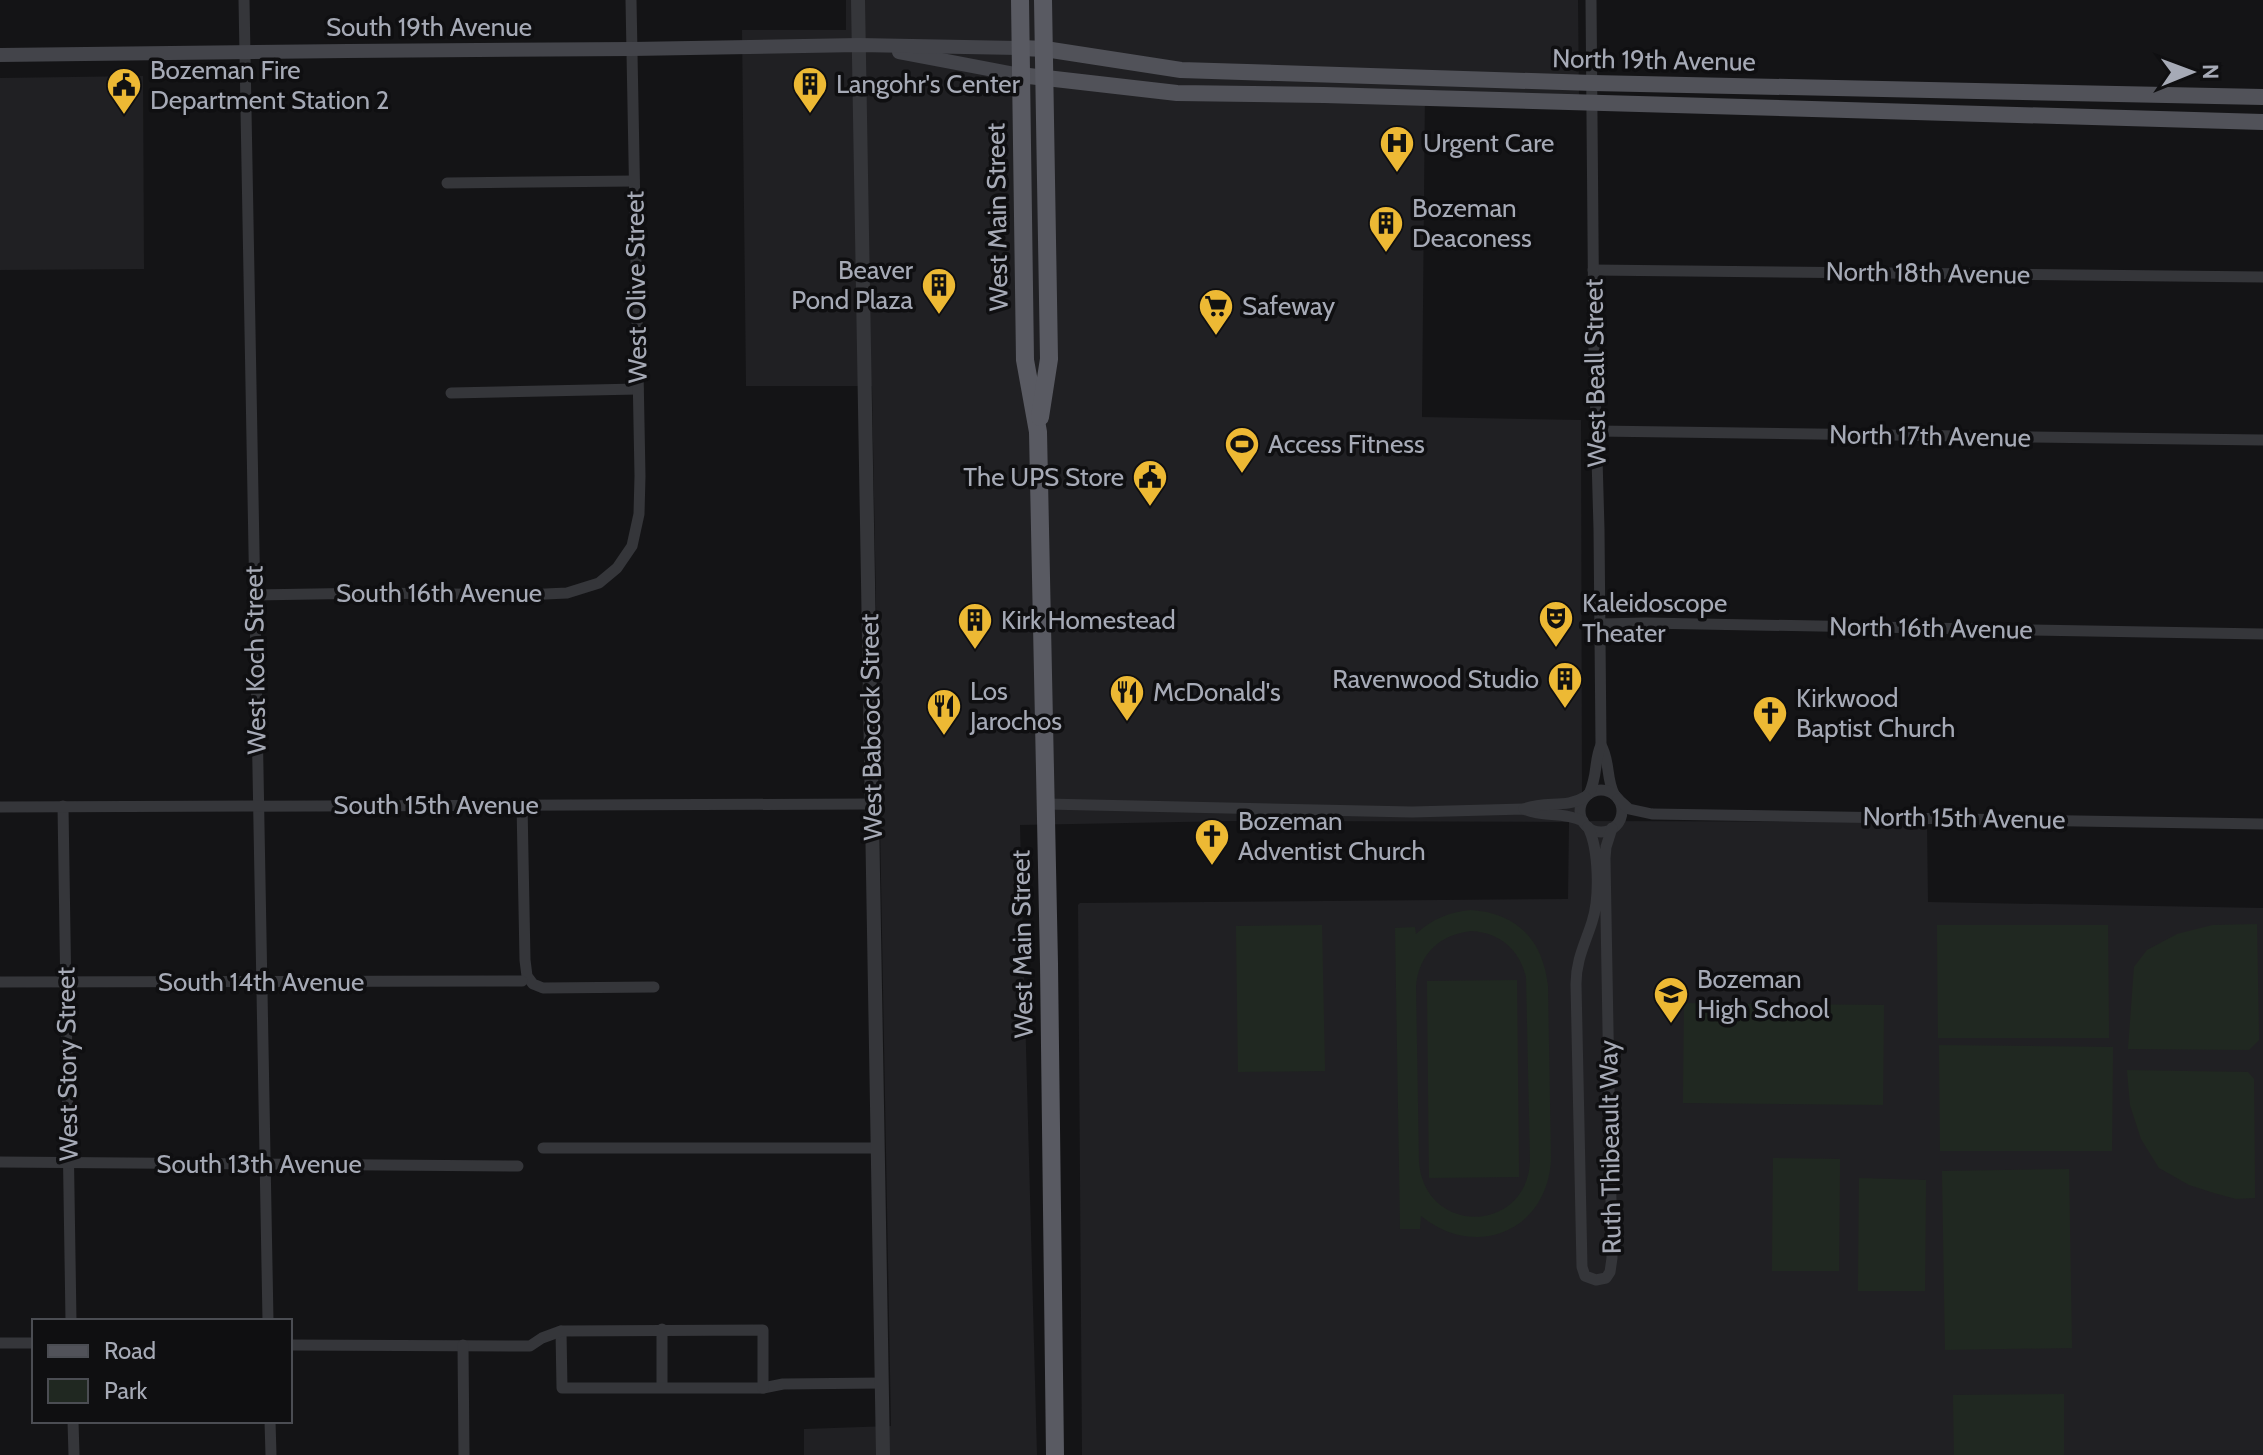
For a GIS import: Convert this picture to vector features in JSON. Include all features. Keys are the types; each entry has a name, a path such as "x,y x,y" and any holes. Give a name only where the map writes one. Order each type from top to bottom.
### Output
{"highway":[{"name":"West Main Street","path":"1020,0 1025,360 1038,432 1055,1455"},
{"name":"West Main Street","path":"1038,432 1049,359 1043,0"}],"main road":[{"name":"South 19th Avenue","path":"0,55 859,45 1045,49"},
{"name":"South 19th Avenue","path":"859,45 1020,75 1046,77"},
{"name":"North 19th Avenue","path":"1045,49 1181,70 1593,83 2263,97"},
{"name":"North 19th Avenue","path":"1046,77 1177,93 2263,122"}],"street":[{"name":"West Koch Street","path":"244,0 268,1319"},
{"name":"West Olive Street","path":"617,568 632,546 639,514 631,0"},
{"name":"West Babcock Street","path":"858,0 883,1455"},
{"name":"West Beall Street","path":"1588,794 1596,779 1597,753 1601,745 1591,0"},
{"path":"447,183 634,181"},
{"name":"North 18th Avenue","path":"1593,270 2263,277"},
{"path":"451,393 638,389"},
{"name":"North 17th Avenue","path":"1597,431 2263,440"},
{"name":"South 16th Avenue","path":"253,595 567,593 599,583 617,568"},
{"name":"North 16th Avenue","path":"1600,624 2263,634"},
{"name":"West Beall Street","path":"1601,745 1606,753 1607,779 1616,797"},
{"path":"1046,804 1412,812 1524,809 1535,804 1572,803 1600,790 1616,797 1622,812 1615,826 1600,832 1562,814 1533,813 1524,809"},
{"path":"1586,824 1581,807 1588,794"},
{"name":"North 15th Avenue","path":"1616,797 1629,809 1665,814 2263,824"},
{"path":"522,804 527,976 533,984 543,988 654,987"},
{"name":"South 15th Avenue","path":"0,807 872,804"},
{"name":"West Story Street","path":"63,806 71,1319"},
{"name":"North 15th Avenue","path":"1615,826 1665,814"},
{"name":"Ruth Thibeault Way","path":"1586,824 1595,848 1595,906 1592,923 1577,961 1576,984 1582,1267 1585,1276 1596,1280 1606,1278 1612,1258 1605,858 1615,826"},
{"name":"South 14th Avenue","path":"0,982 522,981"},
{"path":"543,1148 878,1148"},
{"name":"South 13th Avenue","path":"0,1162 518,1166"},
{"path":"662,1329 662,1387"},
{"path":"292,1345 530,1346 561,1331 763,1330 763,1388"},
{"path":"561,1331 562,1388 763,1388 783,1384 882,1383"},
{"path":"0,1343 32,1343"},
{"path":"463,1345 464,1455"},
{"path":"73,1423 74,1455"},
{"path":"270,1423 271,1455"}],"shaded area":[{"path":"846,0 1578,0 1579,96 1425,90 1422,417 1581,420 1582,798 1570,821 1927,822 1928,902 2263,908 2263,1455 1082,1455 1078,905 1568,899 1569,822 1235,821 1020,825 1037,1455 804,1455 804,1429 891,1426 872,386 746,386 742,30 846,30"},
{"path":"143,76 144,269 0,270 0,78"}],"green space":[{"path":"1471,910 1502,917 1525,932 1540,955 1548,986 1551,1160 1546,1185 1537,1205 1522,1221 1505,1232 1485,1237 1464,1236 1442,1229 1421,1216 1420,1229 1400,1229 1395,928 1415,927 1416,934 1435,920","holes":["1482,932 1507,944 1519,958 1526,977 1530,1162 1524,1186 1512,1203 1495,1213 1475,1217 1456,1214 1438,1203 1425,1186 1419,1162 1416,986 1422,964 1441,941 1461,933"]},
{"path":"2257,924 2259,1040 2249,1050 2128,1049 2134,967 2147,950 2177,934 2213,925"},
{"path":"1322,925 1325,1071 1238,1072 1236,926"},
{"path":"1937,925 2108,925 2109,1038 1938,1038"},
{"path":"1517,980 1519,1177 1429,1178 1427,981"},
{"path":"1684,1003 1884,1005 1883,1105 1683,1103"},
{"path":"1939,1045 2113,1047 2112,1151 1940,1151"},
{"path":"2127,1070 2248,1072 2254,1079 2255,1198 2236,1199 2214,1193 2189,1185 2159,1168 2141,1139 2130,1105"},
{"path":"1773,1158 1840,1159 1839,1271 1772,1271"},
{"path":"2069,1169 2072,1348 1945,1350 1942,1171"},
{"path":"1859,1178 1926,1180 1925,1291 1858,1291"},
{"path":"2064,1394 2064,1455 1954,1455 1953,1395"}],"place":[{"name":"Langohr's Center","path":"810,115"},
{"name":"Bozeman Fire Department Station 2","path":"124,116"},
{"name":"Urgent Care","path":"1397,174"},
{"name":"Bozeman Deaconess","path":"1386,254"},
{"name":"Beaver Pond Plaza","path":"939,316"},
{"name":"Safeway","path":"1216,337"},
{"name":"Access Fitness","path":"1242,475"},
{"name":"The UPS Store","path":"1150,508"},
{"name":"Kaleidoscope Theater","path":"1556,649"},
{"name":"Kirk Homestead","path":"975,651"},
{"name":"Ravenwood Studio","path":"1565,710"},
{"name":"McDonald's","path":"1127,723"},
{"name":"Los Jarochos","path":"944,737"},
{"name":"Kirkwood Baptist Church","path":"1770,744"},
{"name":"Bozeman Adventist Church","path":"1212,867"},
{"name":"Bozeman High School","path":"1671,1025"}]}
